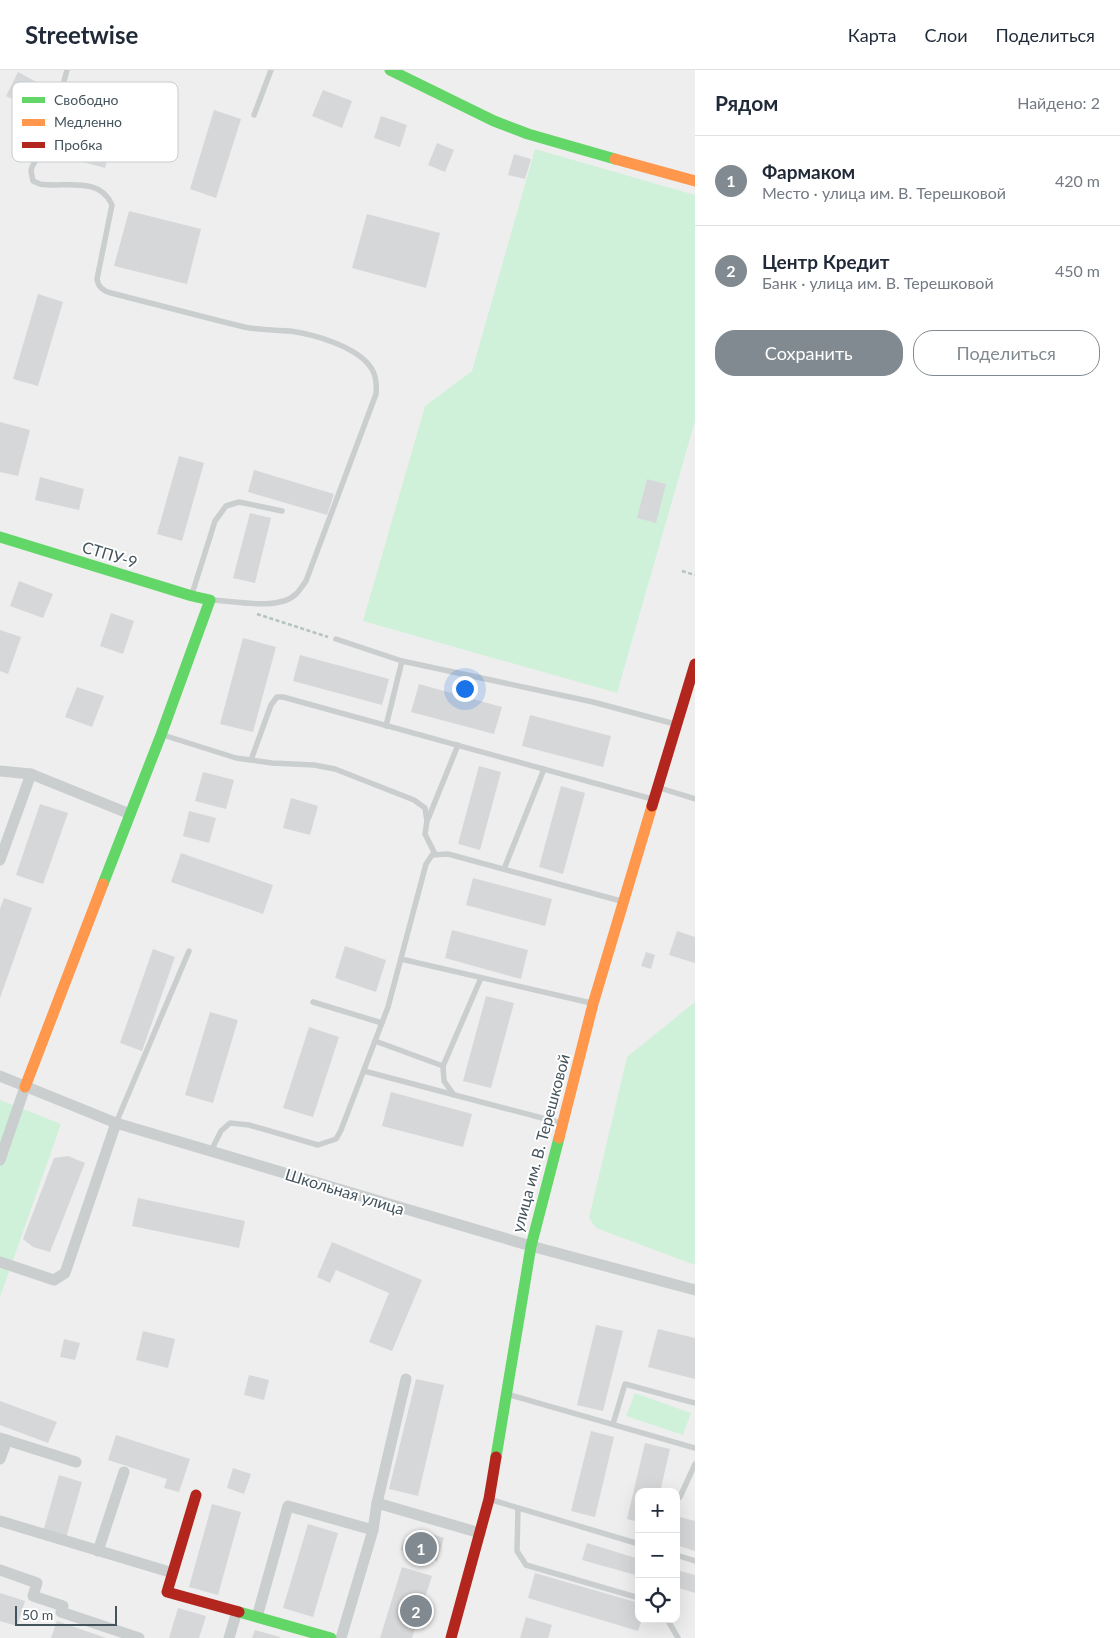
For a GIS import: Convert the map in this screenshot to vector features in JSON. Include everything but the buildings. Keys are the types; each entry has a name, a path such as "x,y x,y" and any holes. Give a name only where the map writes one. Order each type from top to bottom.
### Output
{"street":[{"path":"390,70 494,121 528,134 695,181"},
{"name":"СТПУ-9","path":"0,537 210,600"},
{"path":"0,1160 25,1087 161,735 210,600"},
{"name":"улица им. В. Терешковой","path":"451,1638 490,1499 531,1246 593,1004 695,664"},
{"path":"0,771 31,774 130,814"},
{"path":"0,860 31,774"},
{"name":"Школьная улица","path":"0,1076 116,1123 531,1246 695,1290"},
{"path":"0,1262 54,1280 65,1274 116,1123"},
{"path":"341,1638 373,1530 377,1503 406,1379"},
{"path":"0,1459 3,1439 76,1462"},
{"path":"98,1551 124,1472"},
{"path":"196,1495 167,1592 257,1616 303,1634 331,1638"},
{"path":"377,1503 480,1534"},
{"path":"257,1616 288,1506 373,1530"},
{"path":"0,1521 172,1573"},
{"path":"0,1570 37,1582 33,1596 63,1606 61,1612 139,1638"},
{"path":"229,1638 237,1611"}],"lane":[{"path":"254,115 271,70"},
{"path":"34,162 32,166 32,177 34,181 40,184 90,186 102,190 108,197 112,206 97,279 104,291 246,327 317,336 358,355 370,365 375,376 377,384 376,394 306,581 301,588 287,600 272,604 210,600"},
{"path":"192,596 215,521 226,506 239,502 282,511"},
{"path":"336,639 402,661 594,702 677,725"},
{"path":"386,726 402,661"},
{"path":"251,760 271,705 278,697 283,697 654,800"},
{"path":"161,735 236,758 272,763 314,765 335,769 414,800 425,808 427,821"},
{"path":"436,854 424,834 427,821 458,745"},
{"path":"504,869 544,769"},
{"path":"658,787 695,799"},
{"path":"211,1151 221,1131 230,1123 249,1125 318,1145 336,1139 388,1007 429,858 436,854 448,854 623,901"},
{"path":"116,1123 189,951"},
{"path":"402,959 593,1004"},
{"path":"454,1095 444,1081 443,1066 481,978"},
{"path":"313,1002 382,1023"},
{"path":"375,1041 443,1066"},
{"path":"364,1071 563,1123"},
{"path":"613,1424 625,1384 695,1403"},
{"path":"507,1394 695,1448"},
{"path":"680,1497 695,1464"},
{"path":"490,1499 635,1543"},
{"path":"518,1508 517,1551 526,1565 635,1597"},
{"path":"680,1556 695,1561"},
{"path":"669,1623 678,1638"}],"path":[{"path":"682,571 695,575"},
{"path":"256,614 336,639"}],"green space":[{"path":"535,149 695,195 695,421 617,693 363,621 425,406 472,371"},
{"path":"695,1002 695,1265 596,1228 589,1218 627,1057"},
{"path":"0,1100 61,1124 0,1297"},
{"path":"635,1393 691,1413 683,1435 626,1416"}],"traffic: fast":[{"path":"390,70 494,121 528,134 615,159"},
{"path":"0,537 210,600 161,735 103,884"},
{"path":"496,1457 531,1246 559,1138"},
{"path":"239,1612 331,1638"}],"traffic: slow":[{"path":"615,159 695,181"},
{"path":"559,1138 593,1004 652,806"},
{"path":"25,1087 103,884"}],"traffic: jam":[{"path":"652,806 695,664"},
{"path":"451,1638 489,1499 496,1457"},
{"path":"196,1495 167,1592 239,1612"}],"place":[{"name":"Фармаком","path":"421,1548"},
{"name":"Центр Кредит","path":"416,1611"}]}
